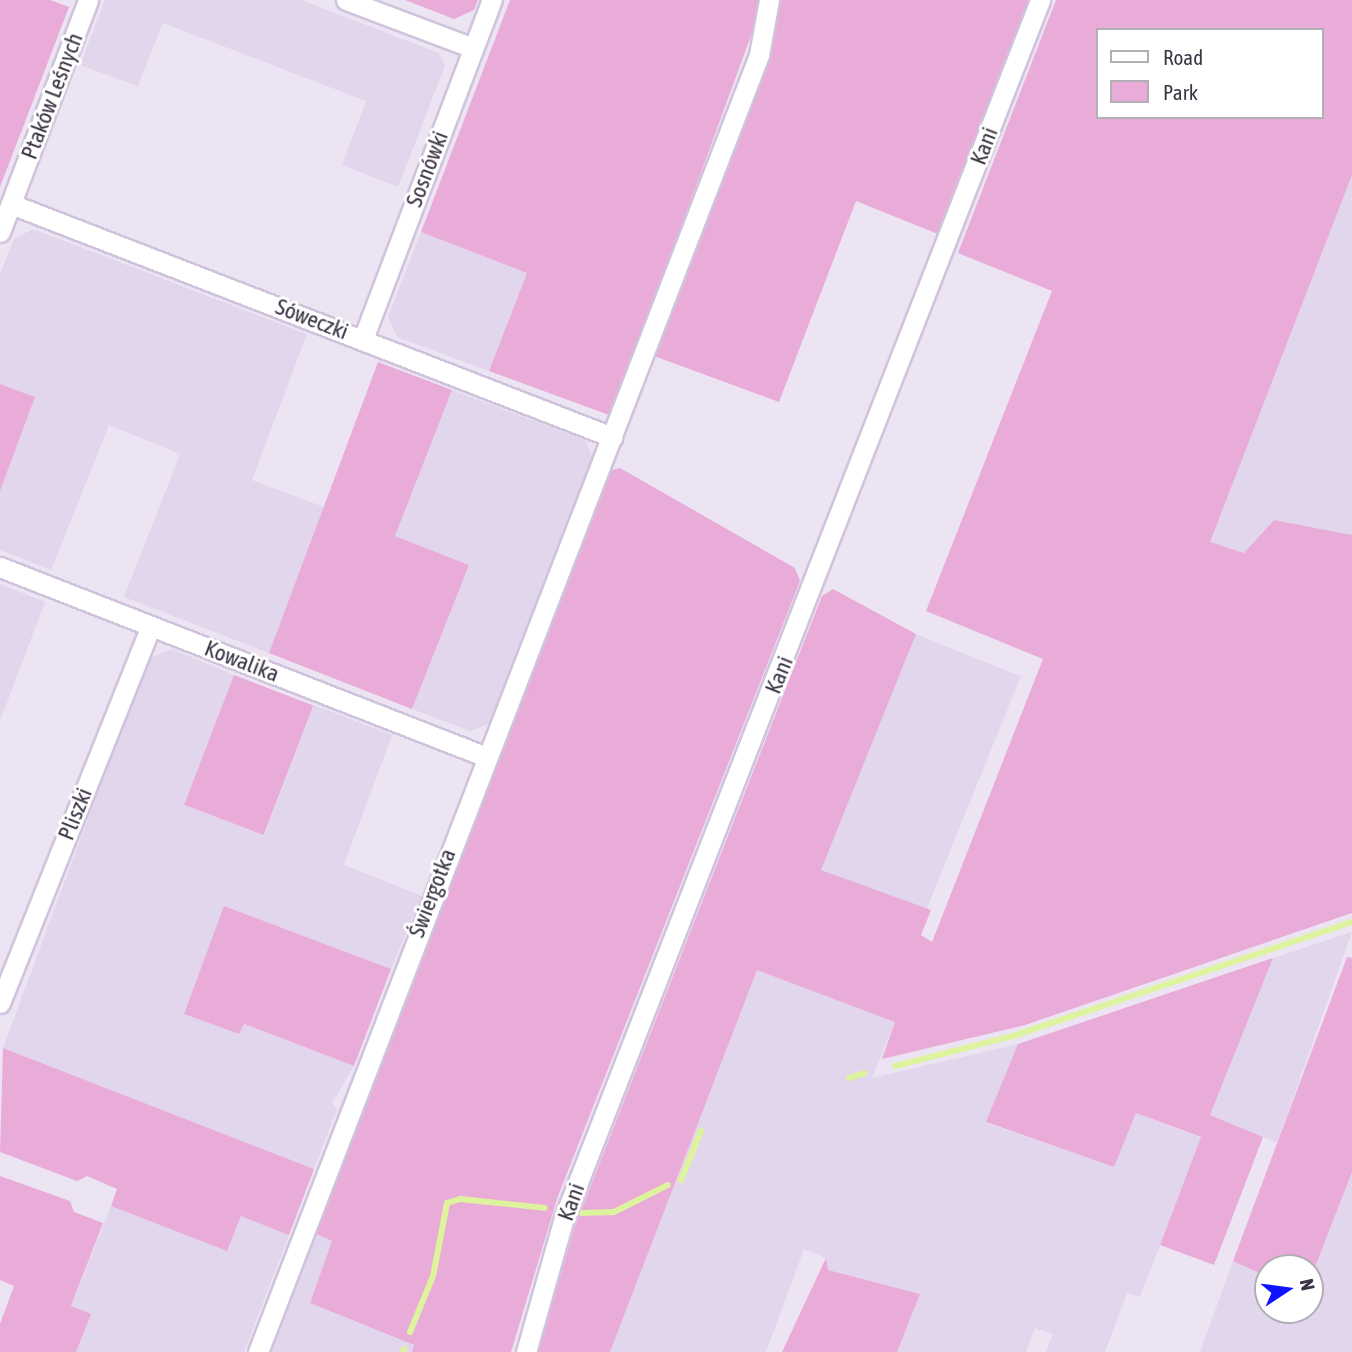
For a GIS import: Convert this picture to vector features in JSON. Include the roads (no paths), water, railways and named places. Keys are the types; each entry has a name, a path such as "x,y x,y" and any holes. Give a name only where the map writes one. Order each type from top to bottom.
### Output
{"street":[{"name":"Ptaków Leśnych","path":"0,232 88,0"},
{"path":"346,0 472,48"},
{"name":"Sosnówki","path":"363,339 492,0"},
{"name":"Świergotka","path":"258,1352 484,756 612,437 759,55 769,0"},
{"name":"Kani","path":"526,1352 564,1218 1040,0"},
{"name":"Sóweczki","path":"11,204 612,437"},
{"name":"Kowalika","path":"0,567 484,756"},
{"name":"Pliszki","path":"0,1003 151,626"}],"waterway":[{"path":"895,1066 1013,1036 1352,922"},
{"path":"849,1078 864,1073"},
{"path":"681,1180 701,1131"},
{"path":"582,1213 614,1212 668,1185"},
{"path":"410,1332 433,1276 447,1203 460,1199 545,1208"}]}
